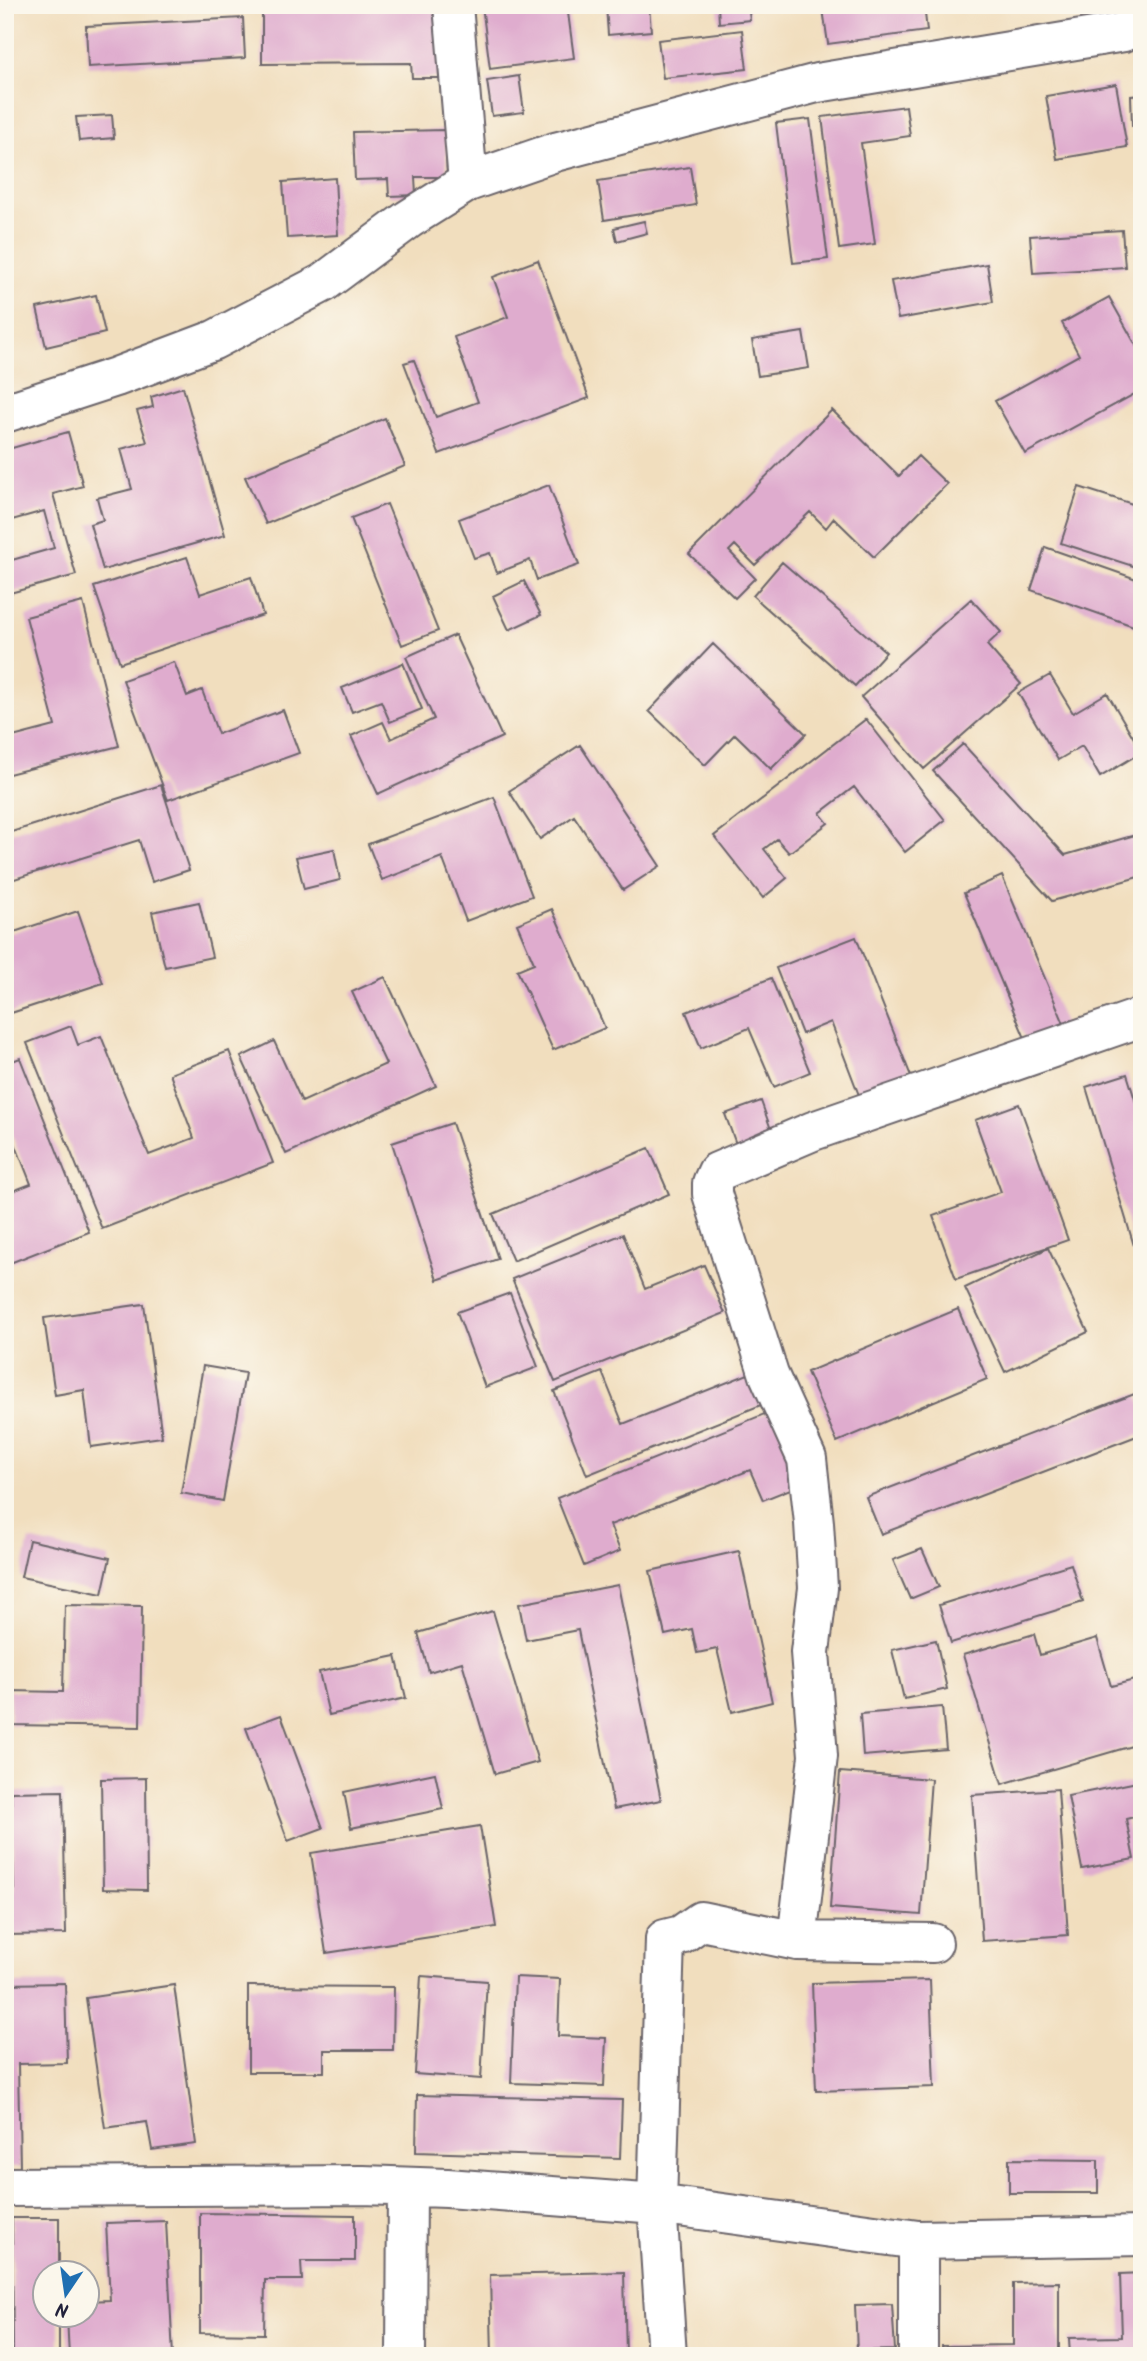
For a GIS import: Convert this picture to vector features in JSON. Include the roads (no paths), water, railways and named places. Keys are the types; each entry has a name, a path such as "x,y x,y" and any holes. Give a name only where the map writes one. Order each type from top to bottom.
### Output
{"street":[{"path":"453,5 468,182"},
{"path":"5,413 116,377 214,340 323,283 409,219 468,182 555,152 817,83 1124,32 1142,24"},
{"path":"797,1941 818,1756 810,1653 818,1588 807,1459 769,1375 721,1227 712,1184 717,1172 813,1131 1142,1017"},
{"path":"667,2356 657,2204 665,1939 681,1935 701,1921 797,1941 933,1943"},
{"path":"5,2186 363,2185 657,2204 918,2240 1142,2236"},
{"path":"406,2356 407,2187"},
{"path":"918,2240 918,2356"}]}
